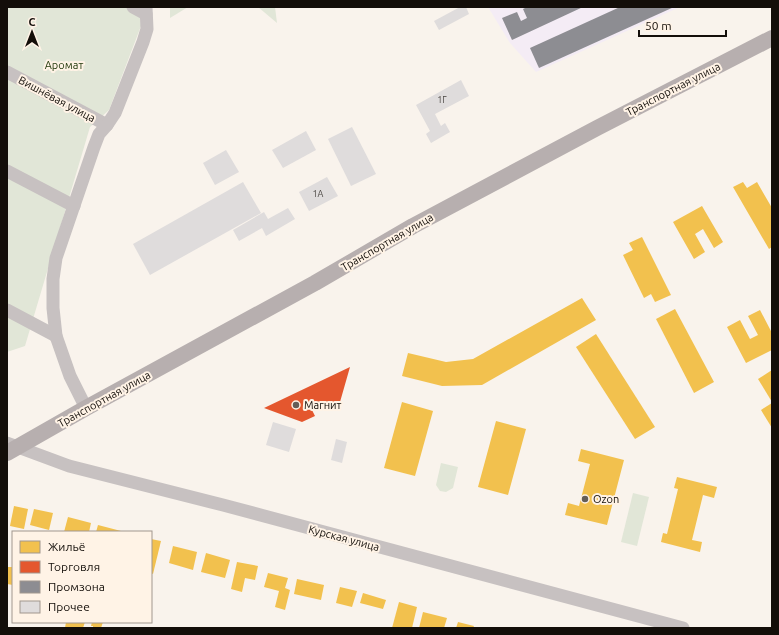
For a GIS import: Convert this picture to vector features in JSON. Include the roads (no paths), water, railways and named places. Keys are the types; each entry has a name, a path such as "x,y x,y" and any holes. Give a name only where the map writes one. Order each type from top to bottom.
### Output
{"main road":[{"name":"Транспортная улица","path":"11,448 315,283 413,226 772,38"}],"street":[{"path":"86,408 70,376 56,336 53,308 53,279 56,258 94,147 100,134 115,113 147,29 146,10 133,7"},
{"name":"Вишнёвая улица","path":"7,72 107,125"},
{"path":"7,172 74,206"},
{"path":"7,310 56,336"},
{"name":"Курская улица","path":"11,448 69,466 223,505 683,628"}],"place":[{"name":"Магнит","path":"296,405"},
{"name":"Ozon","path":"585,499"}],"park label":[{"name":"Аромат","path":"64,65"}]}
